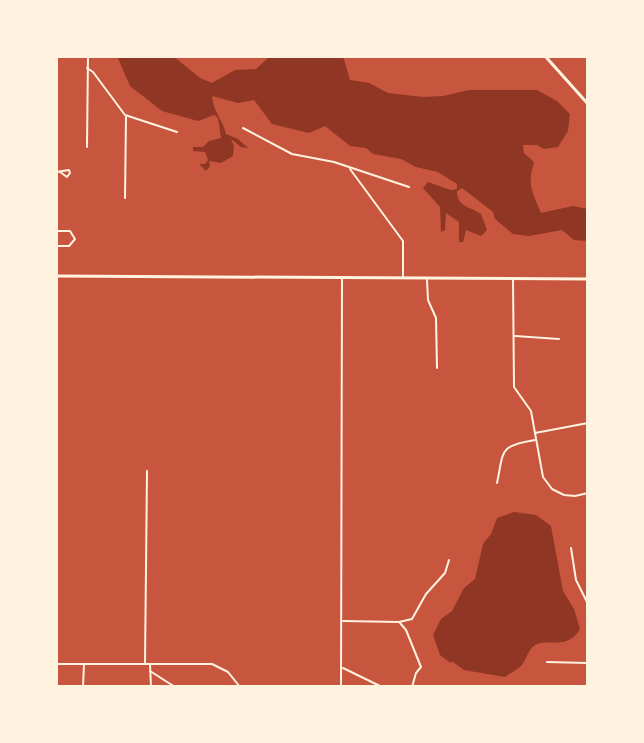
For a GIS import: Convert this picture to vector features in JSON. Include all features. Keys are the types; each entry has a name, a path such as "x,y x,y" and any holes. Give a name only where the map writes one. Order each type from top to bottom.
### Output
{"street":[{"path":"87,147 88,56"},
{"path":"545,56 588,104"},
{"path":"87,68 127,116 177,132"},
{"path":"125,198 127,116"},
{"path":"243,128 286,152 351,168 409,187"},
{"path":"351,168 353,175 403,241 403,278"},
{"path":"56,231 70,231 75,239 69,246 56,246"},
{"path":"56,276 588,279"},
{"path":"341,687 342,278"},
{"path":"513,278 514,387 531,411 541,470 548,485 564,495 588,493"},
{"path":"427,279 427,296 436,318 437,368"},
{"path":"514,336 559,339"},
{"path":"535,433 588,423"},
{"path":"497,483 499,459 505,449 536,439"},
{"path":"145,664 147,471"},
{"path":"571,548 576,580 588,604"},
{"path":"342,621 399,622 414,617 423,599 445,573 449,560"},
{"path":"399,622 406,630 421,667 412,687"},
{"path":"547,662 588,663"},
{"path":"56,664 216,664 228,672 240,687"},
{"path":"83,687 84,664"},
{"path":"150,664 151,687"},
{"path":"342,667 382,687"},
{"path":"150,671 175,687"}],"shaded area":[{"path":"117,56 173,56 200,78 212,83 235,70 256,69 270,56 343,56 350,80 369,83 388,93 423,97 469,90 537,90 557,101 570,114 568,131 558,147 544,149 537,145 523,145 524,153 534,162 531,181 534,196 541,213 573,206 588,209 588,241 574,240 562,230 529,236 513,234 495,219 493,212 462,188 457,191 459,200 481,214 487,230 481,236 466,230 463,242 459,242 459,222 446,213 445,230 441,232 440,207 423,188 428,182 451,190 457,189 457,184 438,172 416,167 401,159 373,154 366,148 350,146 325,126 309,133 272,124 254,100 238,103 212,96 226,134 248,148 231,139 233,156 221,163 209,161 206,171 199,164 205,164 208,160 205,152 193,151 193,147 203,147 209,141 221,138 218,118 214,115 198,121 162,111 130,86"},
{"path":"514,512 536,515 551,526 563,591 574,609 580,629 569,640 535,645 521,666 505,677 464,670 440,655 433,635 441,619 452,611 464,588 475,579 483,544 497,518"}]}
